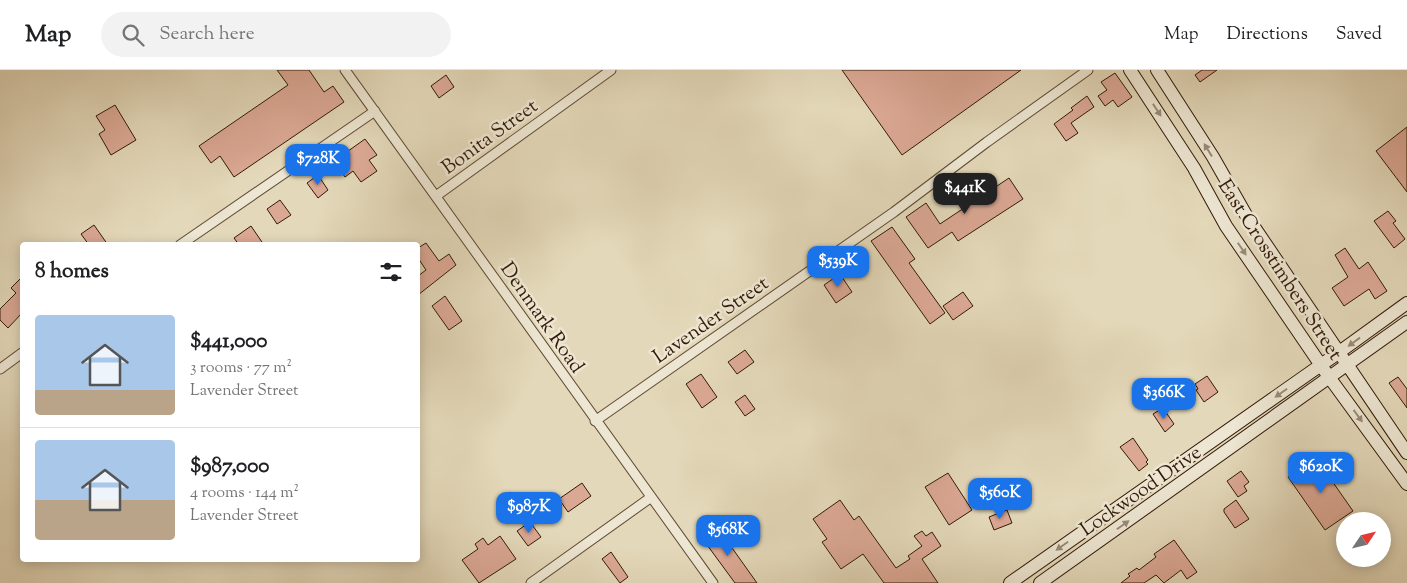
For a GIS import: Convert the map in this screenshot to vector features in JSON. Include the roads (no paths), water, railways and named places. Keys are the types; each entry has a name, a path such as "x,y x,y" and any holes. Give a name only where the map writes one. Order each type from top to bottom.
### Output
{"main road":[{"name":"East Crosstimbers Street","path":"1130,70 1156,108 1217,209 1329,377 1407,484"},
{"name":"East Crosstimbers Street","path":"1157,70 1213,157 1237,200 1346,365 1407,453"},
{"path":"1217,209 1237,200"},
{"name":"Lockwood Drive","path":"1010,583 1407,303"},
{"name":"Lockwood Drive","path":"1040,583 1407,322"},
{"path":"1155,481 1165,495"}],"street":[{"name":"Denmark Road","path":"345,70 650,498 713,583"},
{"name":"Bonita Street","path":"436,196 612,70"},
{"name":"Lavender Street","path":"595,421 894,212 987,142 1088,70"},
{"path":"184,242 375,111"},
{"path":"0,369 20,354"},
{"path":"532,583 650,498"}]}
